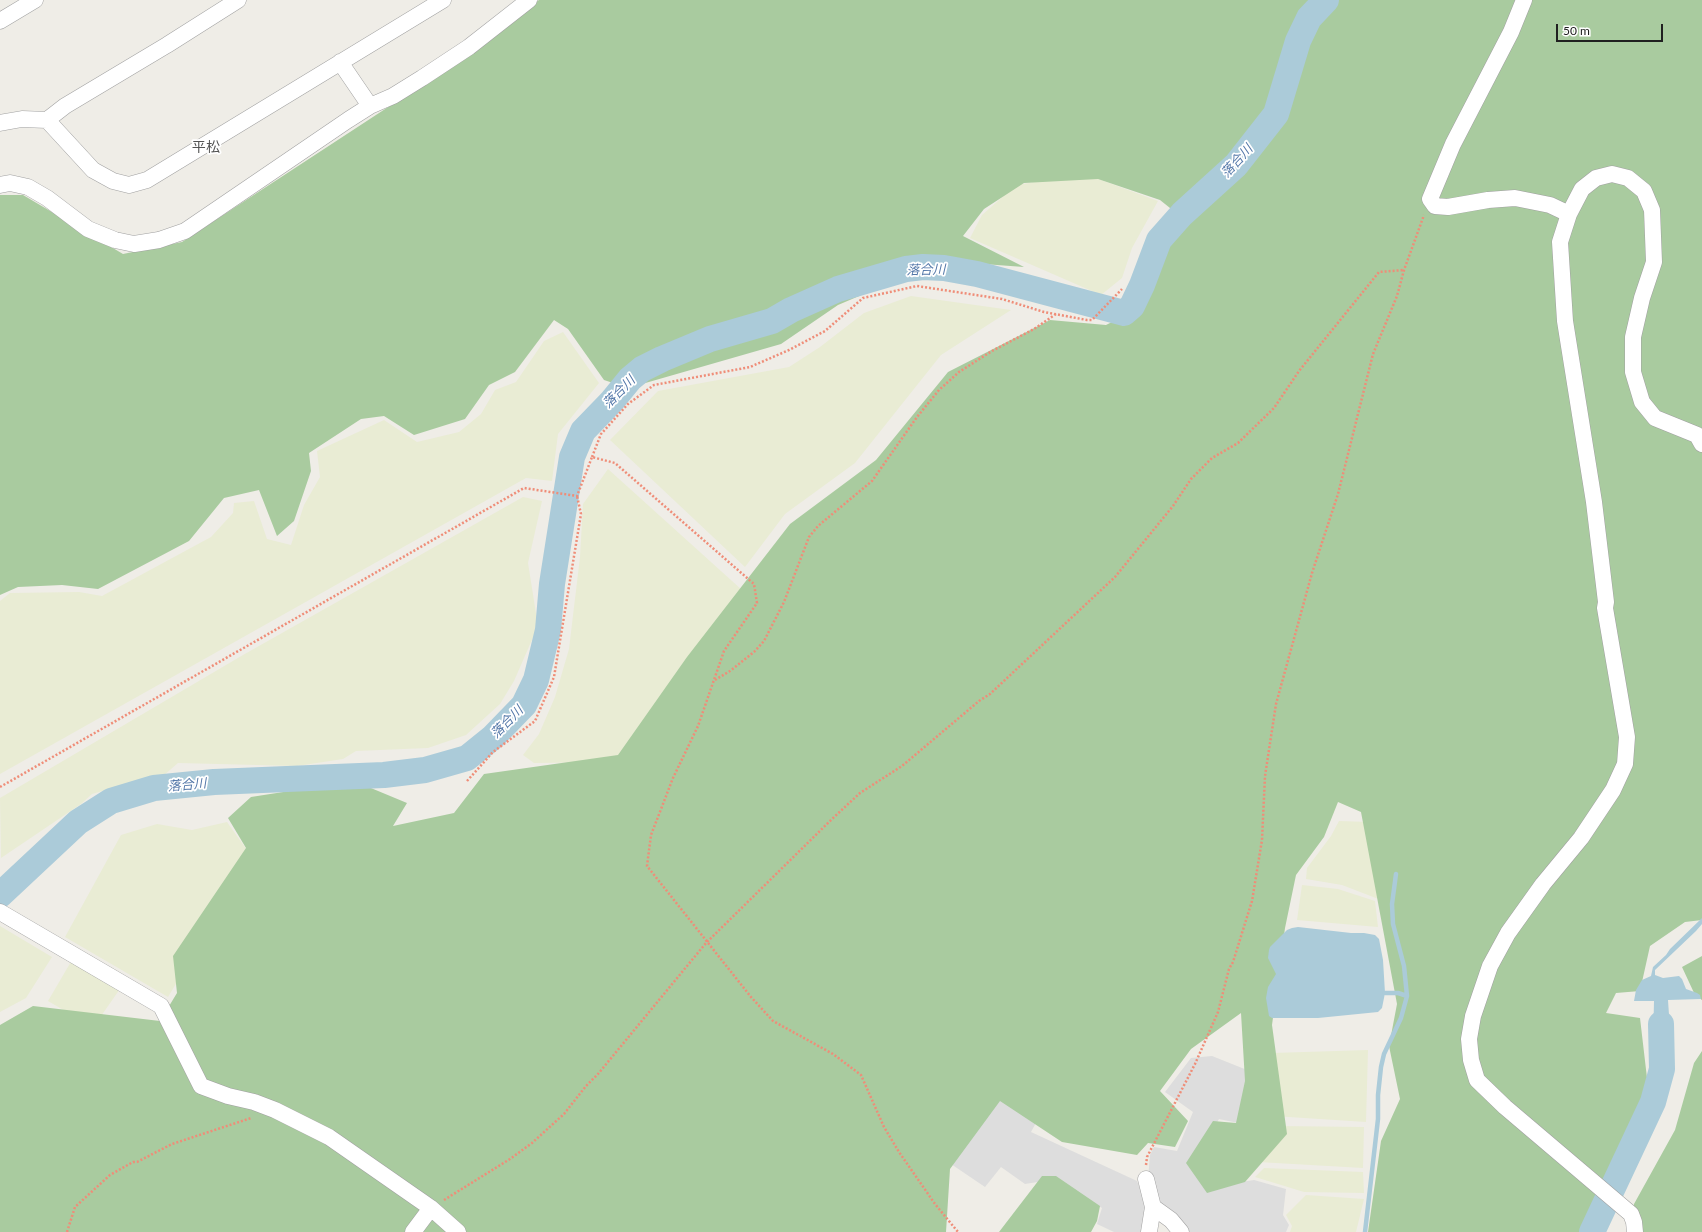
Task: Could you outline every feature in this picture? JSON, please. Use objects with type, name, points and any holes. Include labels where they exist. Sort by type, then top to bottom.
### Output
[{"type":"street","points":[[0,21],[35,0]]},
{"type":"street","points":[[0,123],[22,119],[47,120],[65,106],[167,45],[238,0]]},
{"type":"street","points":[[47,120],[93,170],[113,180],[129,185],[147,180],[443,0]]},
{"type":"street","points":[[0,185],[10,183],[28,187],[47,198],[88,229],[115,240],[134,244],[159,240],[185,231],[370,106],[393,96],[469,47],[529,0]]},
{"type":"street","points":[[1524,0],[1511,32],[1453,144],[1430,199],[1435,206],[1448,207],[1488,200],[1515,198],[1550,205],[1569,214]]},
{"type":"street","points":[[340,62],[370,106]]},
{"type":"street","points":[[1635,1232],[1631,1214],[1505,1107],[1477,1080],[1471,1060],[1469,1039],[1473,1016],[1490,966],[1508,933],[1543,884],[1581,838],[1613,790],[1625,764],[1627,738],[1605,608],[1606,602],[1594,502],[1564,321],[1560,242],[1569,214],[1582,188],[1596,178],[1612,174],[1628,178],[1644,191],[1652,210],[1654,262],[1642,298],[1634,337],[1633,372],[1642,402],[1655,418],[1697,435],[1702,444]]},
{"type":"street","points":[[0,912],[161,1006],[201,1086],[275,1110],[329,1137],[431,1208],[458,1232]]},
{"type":"street","points":[[1146,1179],[1152,1207],[1149,1232]]},
{"type":"street","points":[[1152,1207],[1171,1220],[1181,1232]]},
{"type":"street","points":[[413,1232],[431,1208]]},
{"type":"path","points":[[1146,1179],[1144,1174],[1147,1157],[1195,1064],[1218,1012],[1229,969],[1233,962],[1252,901],[1262,840],[1265,776],[1276,704],[1312,573],[1338,494],[1373,354],[1397,296],[1404,270],[1430,199]]},
{"type":"path","points":[[431,1208],[510,1159],[532,1143],[564,1114],[706,943],[848,804],[860,794],[902,766],[979,701],[990,694],[1114,577],[1173,506],[1191,479],[1212,458],[1238,443],[1274,408],[1299,371],[1379,272],[1404,270]]},
{"type":"path","points":[[468,781],[493,752],[535,721],[554,677],[581,514],[576,496],[600,434],[628,404],[654,385],[750,367],[789,350],[825,331],[863,298],[917,286],[1002,299],[1044,312],[1092,320],[1122,289]]},
{"type":"path","points":[[715,680],[730,671],[754,652],[764,641],[784,602],[809,537],[818,526],[872,481],[917,417],[939,390],[959,372],[992,351],[1034,330],[1057,314]]},
{"type":"path","points":[[592,457],[615,463],[754,584],[757,603],[724,651],[698,726],[674,778],[651,835],[647,866],[706,943],[751,998],[773,1021],[833,1054],[861,1075],[884,1127],[899,1152],[935,1204],[958,1232]]},
{"type":"path","points":[[0,787],[524,488],[576,496]]},
{"type":"path","points":[[67,1232],[75,1208],[110,1175],[133,1162],[137,1162],[172,1144],[253,1117]]},
{"type":"shaded area","points":[[1212,1056],[1257,1074],[1243,1124],[1219,1119],[1193,1162],[1209,1187],[1254,1180],[1286,1189],[1283,1215],[1289,1225],[1286,1232],[1185,1232],[1156,1204],[1148,1179],[1150,1155],[1154,1147],[1177,1151],[1193,1112],[1165,1092],[1191,1058]]},
{"type":"shaded area","points":[[999,1094],[1037,1121],[1031,1132],[1137,1181],[1149,1210],[1144,1232],[1114,1232],[1097,1224],[1102,1208],[1056,1179],[1025,1184],[1001,1167],[985,1187],[951,1164]]},
{"type":"green space","points":[[539,0],[1702,0],[1702,920],[1685,922],[1650,946],[1640,991],[1616,993],[1606,1013],[1640,1018],[1647,1078],[1633,1135],[1596,1196],[1586,1232],[1368,1232],[1381,1141],[1400,1099],[1389,1046],[1397,1004],[1361,812],[1338,802],[1324,837],[1296,875],[1285,928],[1272,1025],[1287,1134],[1245,1182],[1207,1193],[1186,1163],[1213,1121],[1236,1123],[1245,1081],[1241,1013],[1191,1049],[1160,1091],[1188,1121],[1175,1147],[1148,1143],[1137,1155],[1062,1142],[1000,1101],[950,1169],[946,1232],[0,1232],[0,1025],[33,1006],[160,1021],[177,993],[173,956],[246,848],[228,818],[251,797],[354,781],[407,803],[393,826],[454,813],[484,774],[618,755],[687,657],[790,524],[876,460],[948,372],[1050,320],[1106,325],[1138,309],[1151,265],[1180,216],[1160,200],[1098,179],[1024,183],[984,209],[963,236],[1024,267],[970,263],[925,268],[838,305],[781,344],[628,388],[604,380],[568,329],[554,320],[515,372],[489,385],[465,419],[414,435],[384,416],[361,419],[309,453],[311,471],[294,521],[277,536],[259,490],[224,498],[189,541],[98,589],[62,585],[18,587],[0,595],[0,195],[23,195],[123,254],[182,242],[405,96]]},
{"type":"green space","points":[[1085,174],[1158,201],[1132,248],[1122,278],[1101,295],[970,238],[982,215],[1016,185]]},
{"type":"green space","points":[[911,296],[1011,310],[941,355],[855,463],[785,514],[745,567],[610,440],[658,391],[789,367],[820,347],[864,313]]},
{"type":"green space","points":[[563,332],[599,383],[558,434],[552,481],[526,478],[0,774],[0,601],[10,593],[79,592],[102,596],[211,537],[233,513],[234,503],[254,501],[267,539],[291,545],[304,505],[320,477],[317,451],[384,420],[417,442],[459,432],[481,414],[495,390],[516,382],[544,341]]},
{"type":"green space","points":[[608,469],[742,590],[618,762],[534,763],[523,755],[539,734],[555,697],[569,649],[580,557],[583,504]]},
{"type":"green space","points":[[523,497],[542,501],[528,563],[538,626],[514,681],[500,704],[466,735],[428,748],[356,751],[343,759],[297,766],[178,763],[163,776],[130,783],[92,794],[81,804],[1,858],[0,798],[243,655]]},
{"type":"green space","points":[[1339,821],[1369,822],[1381,900],[1342,885],[1306,879],[1307,868],[1331,836]]},
{"type":"green space","points":[[227,822],[252,857],[168,997],[65,937],[121,835],[157,824],[192,830]]},
{"type":"green space","points":[[1302,885],[1338,889],[1375,901],[1378,927],[1297,920]]},
{"type":"green space","points":[[0,926],[52,957],[26,998],[0,1012]]},
{"type":"green space","points":[[1702,956],[1702,1000],[1695,995],[1682,967]]},
{"type":"green space","points":[[72,960],[122,986],[99,1019],[72,1015],[48,1001]]},
{"type":"green space","points":[[1368,1050],[1366,1122],[1273,1116],[1272,1053]]},
{"type":"green space","points":[[1702,1051],[1702,1232],[1631,1232],[1634,1204],[1675,1130],[1694,1063]]},
{"type":"green space","points":[[1277,1126],[1364,1127],[1363,1168],[1258,1162]]},
{"type":"green space","points":[[1264,1168],[1363,1172],[1364,1193],[1304,1192],[1255,1177]]},
{"type":"green space","points":[[1042,1176],[1056,1176],[1100,1206],[1097,1221],[1091,1232],[999,1232]]},
{"type":"green space","points":[[1306,1195],[1364,1199],[1356,1232],[1290,1232],[1292,1226],[1286,1215]]},
{"type":"water","points":[[1702,918],[1702,924],[1696,931],[1655,970],[1655,975],[1663,978],[1679,976],[1682,979],[1686,989],[1700,995],[1701,999],[1668,1000],[1671,1045],[1668,1045],[1668,1053],[1670,1054],[1669,1059],[1656,1059],[1654,1053],[1656,1053],[1655,1045],[1653,1045],[1654,1001],[1634,1001],[1636,990],[1642,980],[1651,976],[1653,967]]},
{"type":"water","points":[[1298,927],[1364,933],[1375,935],[1379,939],[1383,960],[1385,993],[1382,1008],[1378,1012],[1318,1018],[1272,1018],[1269,1016],[1266,998],[1268,987],[1276,974],[1268,958],[1269,950],[1270,947],[1287,930]]},
{"type":"waterway","name":"落合川","points":[[0,895],[78,822],[111,801],[154,788],[214,782],[384,775],[425,770],[467,758],[493,737],[524,705],[536,680],[548,630],[552,584],[572,457],[583,431],[612,401],[630,379],[642,369],[710,339],[772,321],[791,310],[838,289],[906,269],[923,267],[944,268],[977,274],[1124,313],[1132,306],[1142,285],[1159,240],[1182,214],[1236,165],[1276,114],[1298,41],[1309,18],[1326,0]]},
{"type":"waterway","points":[[1365,1232],[1378,1119],[1378,1095],[1381,1067],[1384,1054],[1401,1018],[1407,996],[1404,966],[1393,924],[1392,904],[1396,874]]},
{"type":"waterway","points":[[1385,993],[1398,993],[1407,996]]},
{"type":"waterway","points":[[1592,1232],[1653,1102],[1662,1069],[1661,1024]]},
{"type":"district","name":"平松","points":[[206,147]]}]
